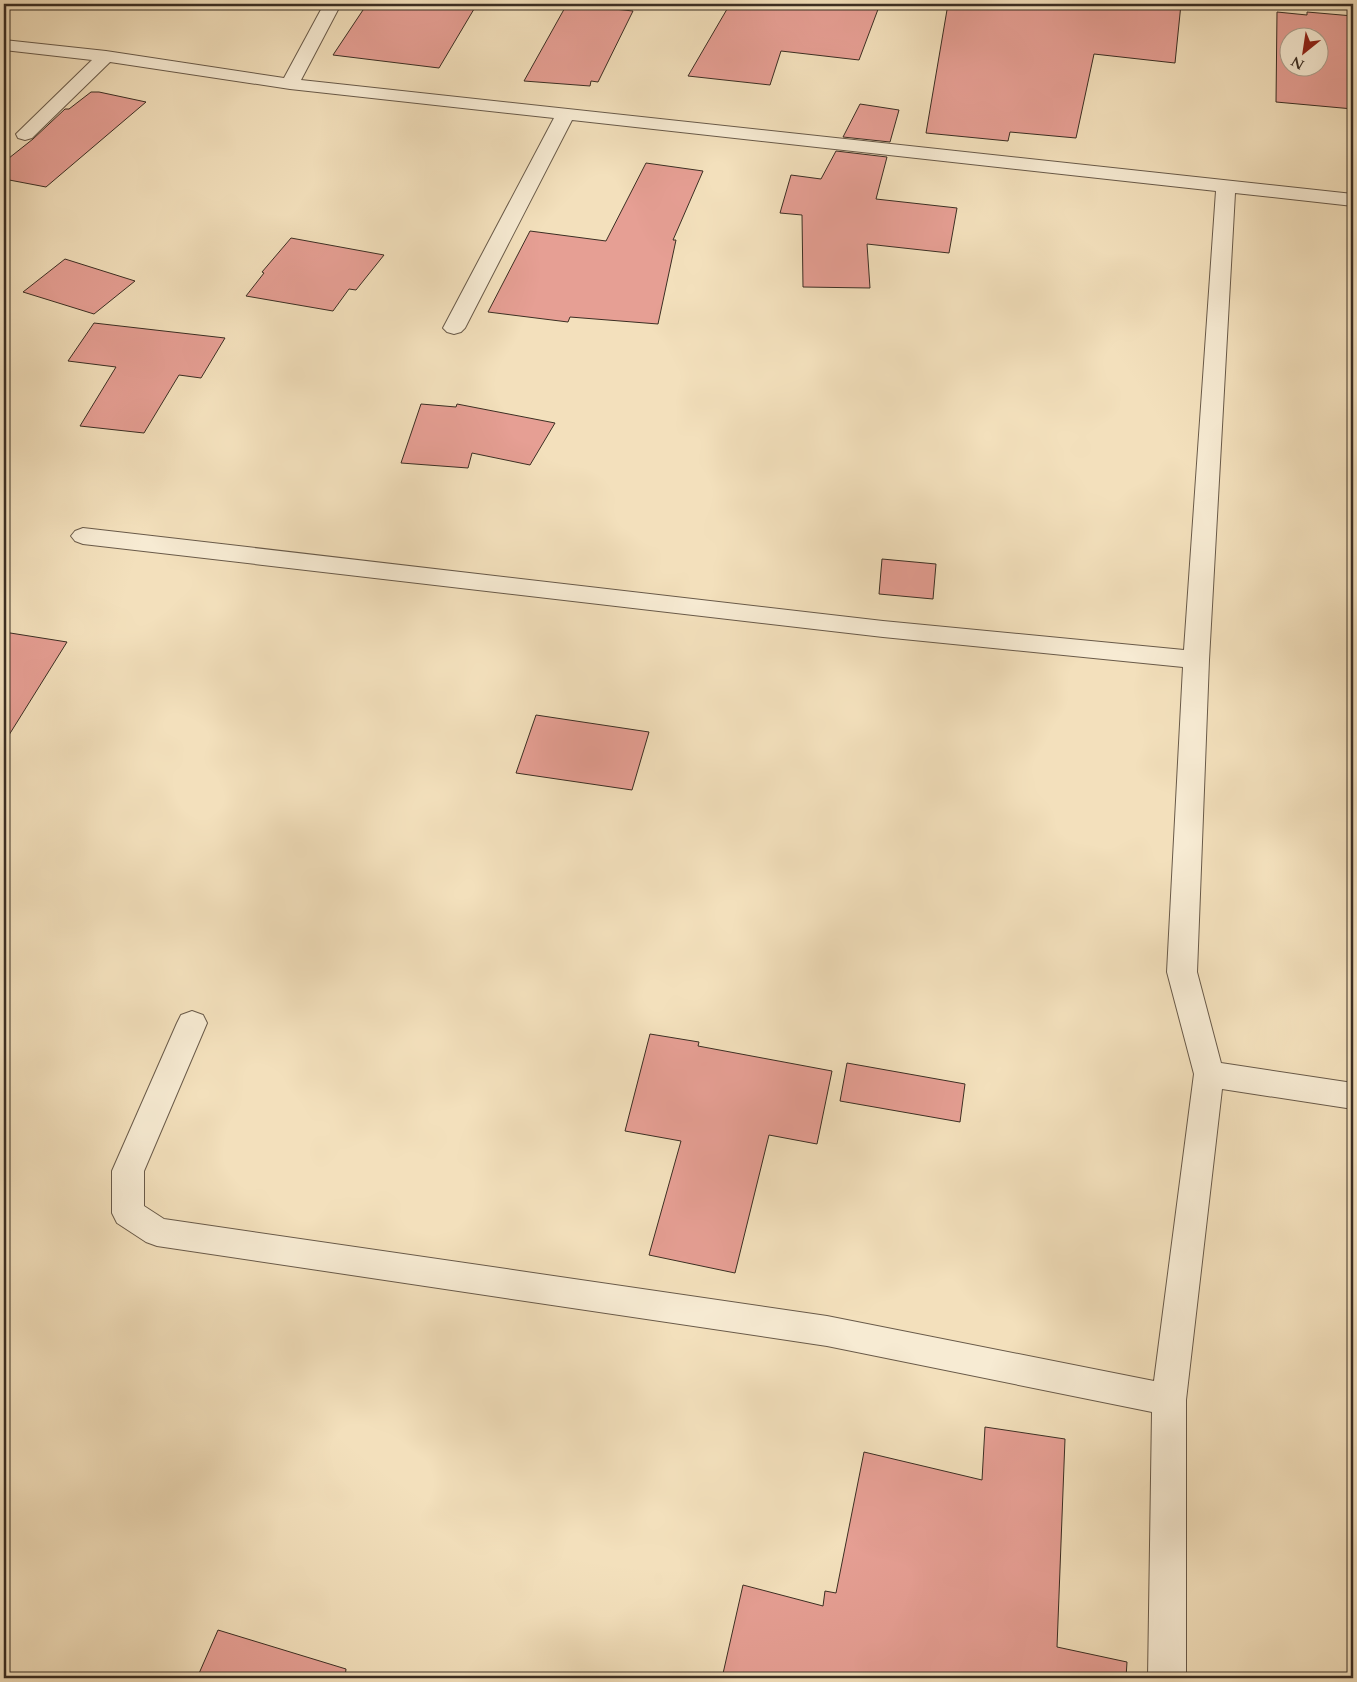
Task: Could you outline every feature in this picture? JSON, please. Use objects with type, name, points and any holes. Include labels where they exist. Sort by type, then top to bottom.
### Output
[{"type":"street","points":[[290,84],[332,4]]},
{"type":"street","points":[[4,45],[106,56],[290,84],[1353,200]]},
{"type":"street","points":[[25,134],[106,56]]},
{"type":"street","points":[[454,328],[566,114]]},
{"type":"street","points":[[1167,1678],[1169,1400],[1209,1074],[1182,972],[1196,660],[1226,186]]},
{"type":"street","points":[[83,536],[883,629],[1196,660]]},
{"type":"street","points":[[192,1023],[128,1171],[128,1213],[157,1232],[827,1331],[1169,1400]]},
{"type":"street","points":[[1209,1074],[1353,1096]]},
{"type":"building","points":[[367,4],[477,4],[439,68],[333,55]]},
{"type":"building","points":[[567,4],[633,11],[598,82],[591,81],[590,86],[524,81]]},
{"type":"building","points":[[730,4],[880,4],[859,60],[781,51],[770,85],[688,76]]},
{"type":"building","points":[[948,4],[1181,4],[1175,63],[1094,54],[1076,138],[1010,132],[1008,141],[926,133]]},
{"type":"building","points":[[1277,12],[1307,15],[1307,12],[1353,16],[1353,109],[1276,102]]},
{"type":"building","points":[[91,92],[146,102],[46,187],[4,179],[4,162],[33,139],[65,109],[69,109]]},
{"type":"building","points":[[860,104],[899,110],[890,142],[843,137]]},
{"type":"building","points":[[836,151],[887,157],[876,199],[957,208],[949,253],[867,244],[870,288],[803,287],[802,215],[780,213],[791,175],[821,179]]},
{"type":"building","points":[[646,163],[703,171],[673,240],[676,240],[658,324],[570,317],[568,322],[488,312],[530,231],[606,241]]},
{"type":"building","points":[[291,238],[384,255],[356,290],[349,289],[333,311],[246,296],[264,273],[262,272]]},
{"type":"building","points":[[65,259],[135,281],[94,314],[23,292]]},
{"type":"building","points":[[94,323],[225,338],[201,378],[179,375],[144,433],[80,426],[116,367],[68,361]]},
{"type":"building","points":[[421,404],[456,407],[457,404],[555,423],[530,465],[472,453],[468,468],[401,463]]},
{"type":"building","points":[[882,559],[936,564],[933,599],[879,594]]},
{"type":"building","points":[[4,632],[67,642],[4,743]]},
{"type":"building","points":[[536,715],[649,732],[632,790],[516,773]]},
{"type":"building","points":[[650,1034],[699,1042],[698,1046],[832,1071],[817,1144],[769,1135],[735,1273],[649,1255],[681,1141],[625,1131]]},
{"type":"building","points":[[847,1063],[965,1084],[960,1122],[840,1101]]},
{"type":"building","points":[[985,1427],[1065,1439],[1057,1647],[1127,1662],[1126,1678],[722,1678],[743,1585],[823,1606],[825,1591],[836,1593],[864,1452],[982,1480]]},
{"type":"building","points":[[218,1630],[346,1669],[345,1678],[197,1678]]}]
